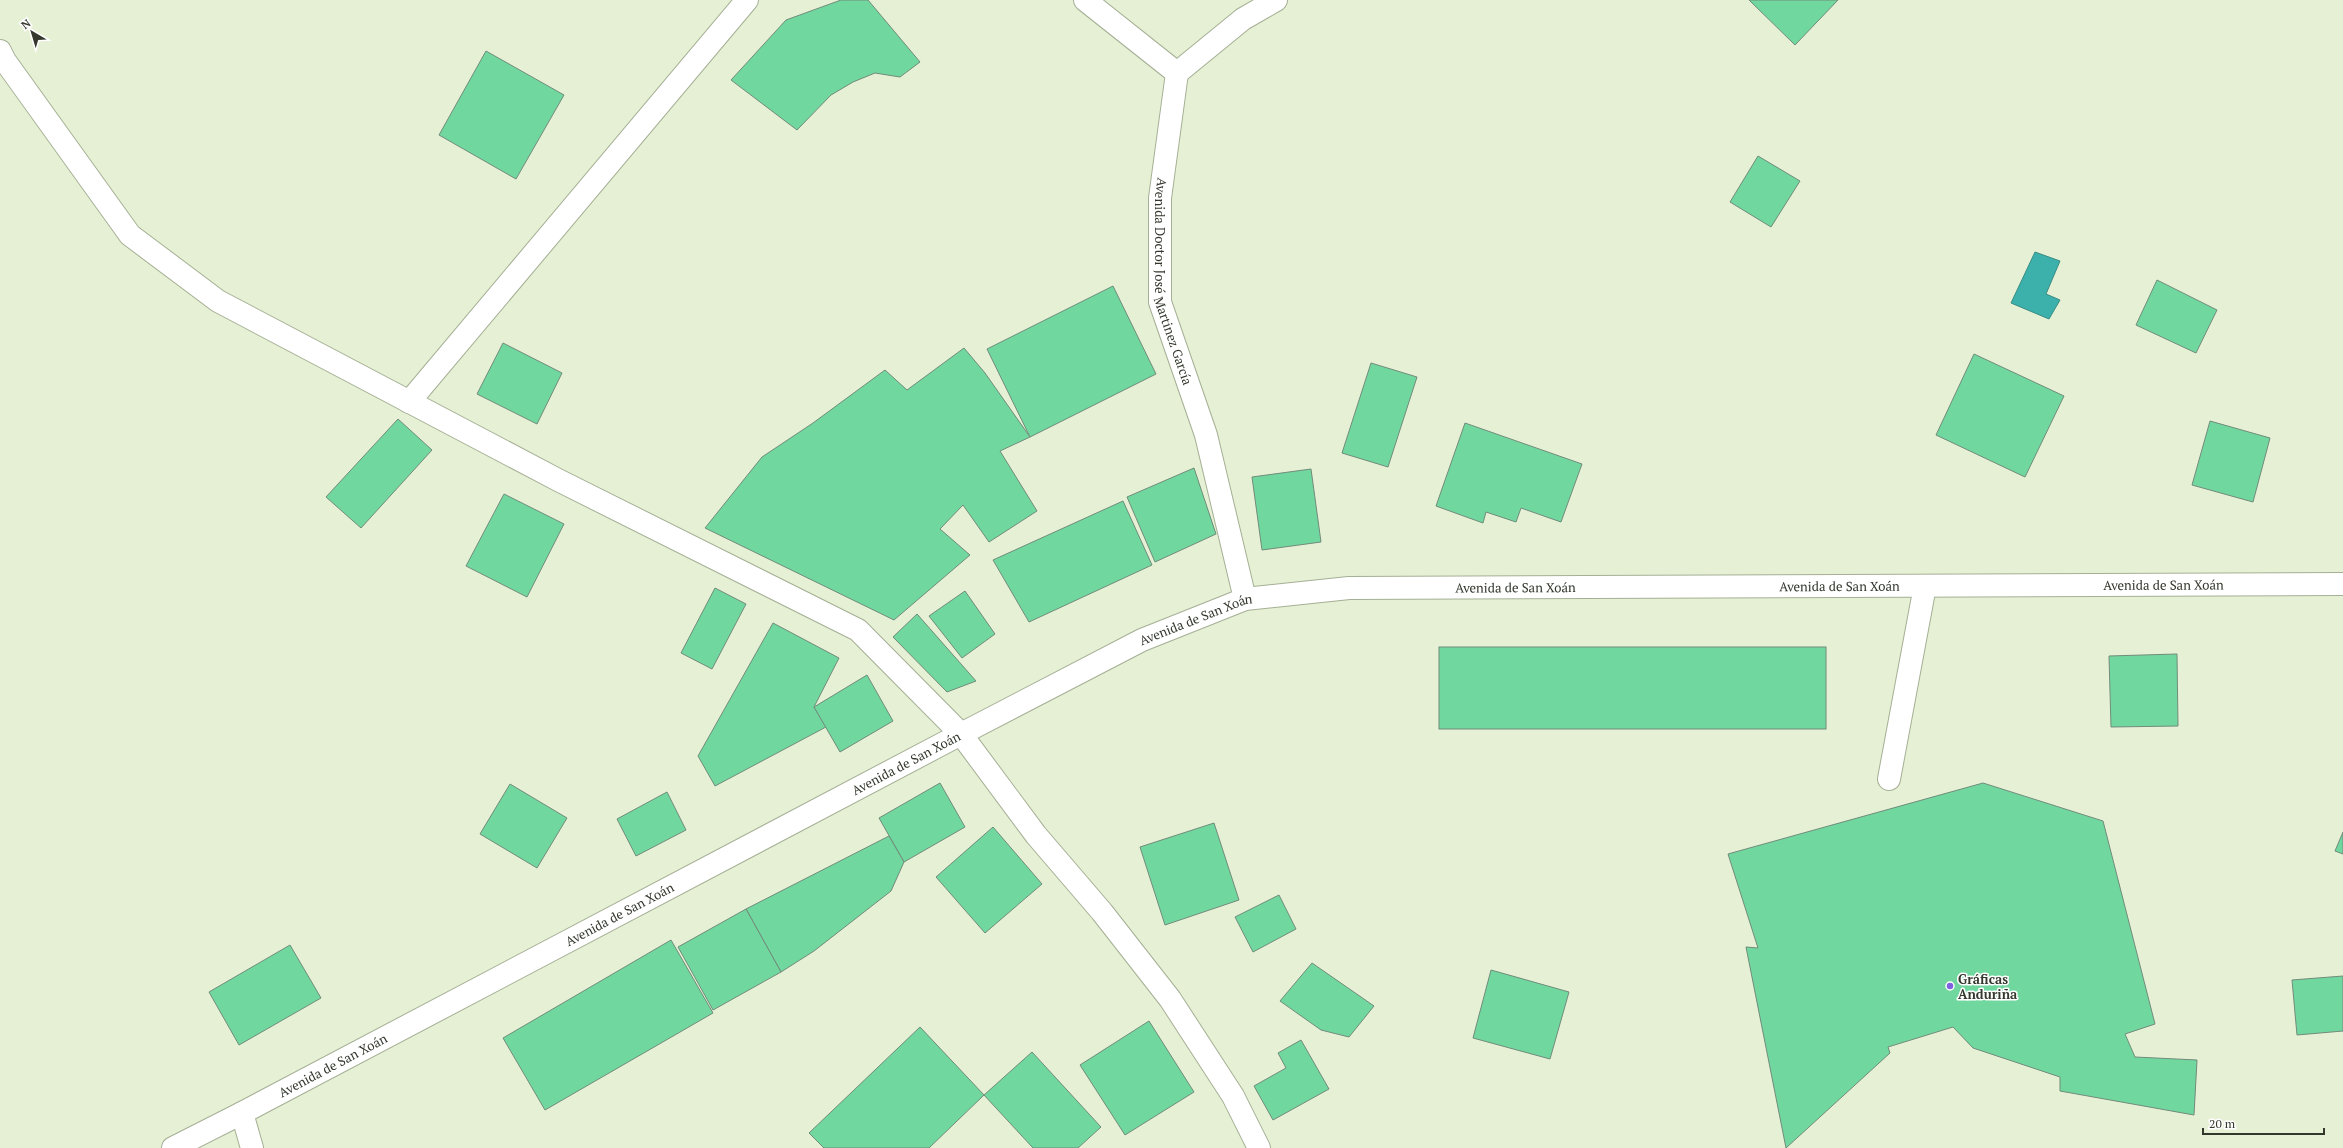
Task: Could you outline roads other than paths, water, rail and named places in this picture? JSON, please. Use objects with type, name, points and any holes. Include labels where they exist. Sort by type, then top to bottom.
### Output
[{"type":"street","points":[[409,402],[747,0]]},
{"type":"street","points":[[1085,0],[1177,72],[1243,20],[1276,0]]},
{"type":"street","points":[[0,51],[5,61],[130,235],[218,301],[558,480],[858,630],[961,734],[1036,835],[1102,912],[1170,999],[1233,1096],[1259,1148]]},
{"type":"street","name":"Avenida Doctor José Martinez García","points":[[1177,72],[1160,198],[1160,302],[1206,435],[1245,599]]},
{"type":"street","name":"Avenida de San Xoán","points":[[173,1148],[242,1114],[1142,640],[1245,599],[1349,588],[2343,584]]},
{"type":"street","points":[[1889,779],[1925,586]]},
{"type":"street","points":[[242,1114],[252,1148]]},
{"type":"water","points":[[2035,252],[2060,261],[2046,294],[2060,300],[2049,319],[2011,303]]},
{"type":"place","name":"Gráficas Anduriña","points":[[1950,986]]}]
